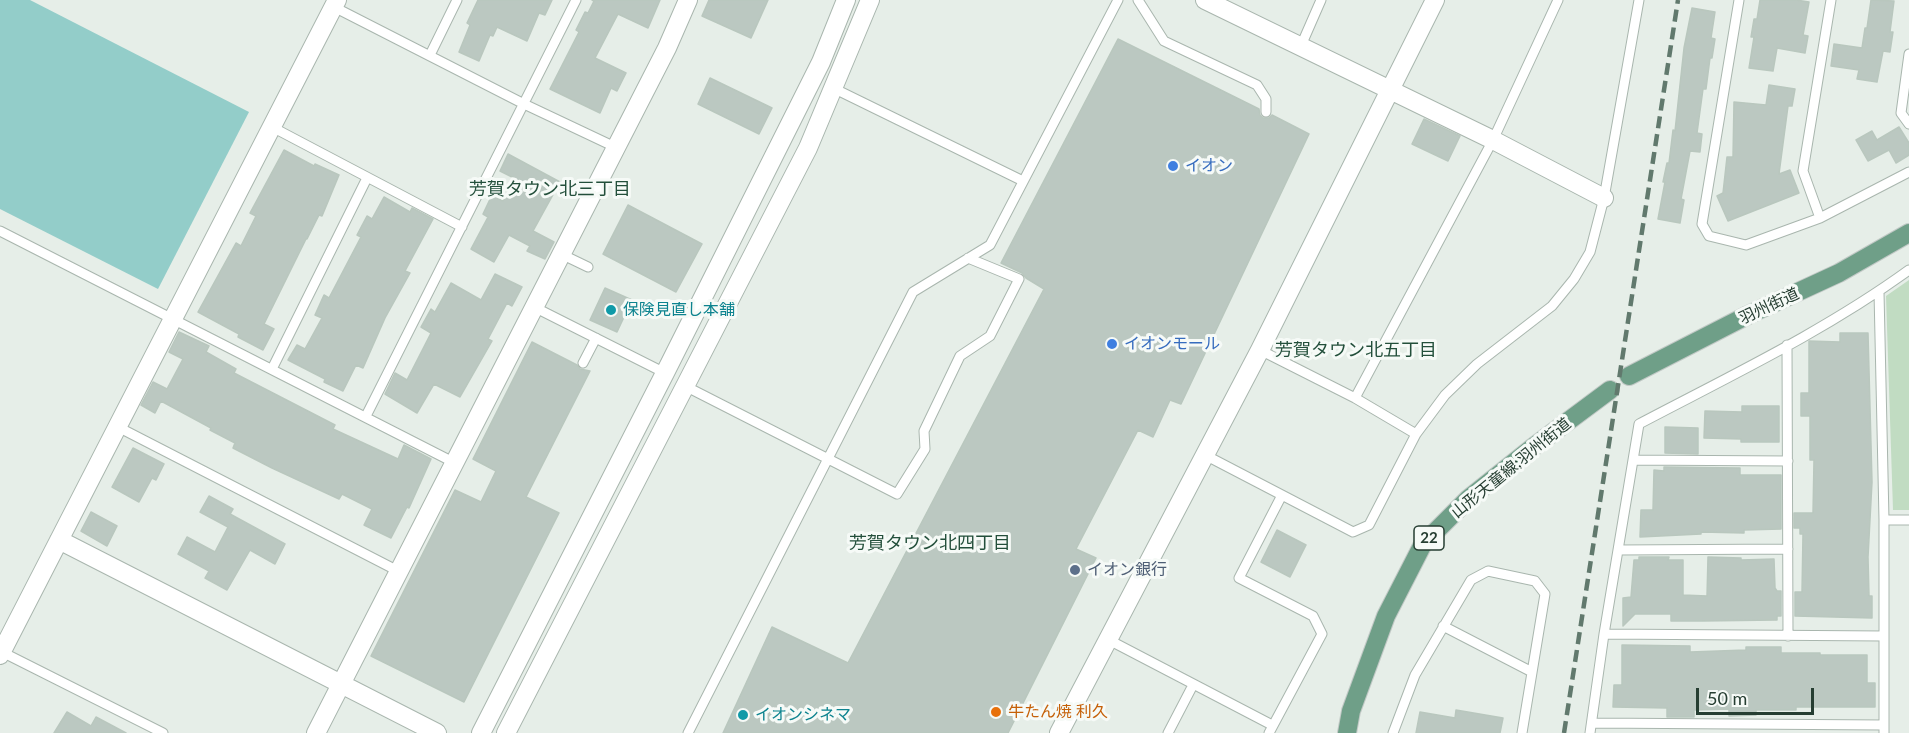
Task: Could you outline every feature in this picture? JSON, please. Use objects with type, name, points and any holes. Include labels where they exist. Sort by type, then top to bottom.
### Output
[{"type":"main road","name":"羽州街道","points":[[1629,376],[1748,315],[1839,273],[1909,233]]},
{"type":"main road","name":"山形天童線;羽州街道","points":[[1347,733],[1351,711],[1386,616],[1423,544],[1468,499],[1610,390]]},
{"type":"street","points":[[316,733],[667,48],[688,0]]},
{"type":"street","points":[[481,733],[821,63],[846,0]]},
{"type":"street","points":[[506,733],[807,148],[870,0]]},
{"type":"street","points":[[1205,0],[1493,140],[1604,198]]},
{"type":"street","points":[[1059,733],[1260,350],[1436,0]]},
{"type":"street","points":[[1,653],[335,3]]},
{"type":"street","points":[[59,540],[340,686],[437,733]]},
{"type":"lane","points":[[430,55],[457,0]]},
{"type":"lane","points":[[366,416],[576,0]]},
{"type":"lane","points":[[688,733],[913,292],[990,245],[1118,0]]},
{"type":"lane","points":[[1137,0],[1164,41],[1257,85],[1266,99],[1266,112]]},
{"type":"lane","points":[[1300,48],[1321,0]]},
{"type":"lane","points":[[1355,398],[1493,140],[1558,0]]},
{"type":"lane","points":[[1205,455],[1353,532],[1369,525],[1416,434],[1445,395],[1477,364],[1552,306],[1574,279],[1590,252],[1604,198],[1639,0]]},
{"type":"lane","points":[[1739,0],[1702,224],[1709,236],[1746,245],[1820,218],[1909,172]]},
{"type":"lane","points":[[1820,218],[1803,171],[1831,0]]},
{"type":"lane","points":[[335,3],[524,104],[615,147]]},
{"type":"lane","points":[[1909,54],[1901,113],[1909,124]]},
{"type":"lane","points":[[833,88],[1023,181]]},
{"type":"lane","points":[[272,127],[462,227]]},
{"type":"lane","points":[[272,369],[367,178]]},
{"type":"lane","points":[[0,231],[455,463]]},
{"type":"lane","points":[[561,254],[588,267]]},
{"type":"lane","points":[[685,386],[897,494],[925,449],[924,431],[960,356],[990,336],[1019,279],[968,258]]},
{"type":"lane","points":[[1879,292],[1884,520],[1884,729],[1591,728],[1604,634],[1639,424],[1787,345],[1879,292],[1909,270]]},
{"type":"lane","points":[[534,307],[665,373]]},
{"type":"lane","points":[[583,363],[596,338]]},
{"type":"lane","points":[[1787,345],[1788,636]]},
{"type":"lane","points":[[1260,350],[1355,398],[1416,434]]},
{"type":"lane","points":[[118,427],[400,572]]},
{"type":"lane","points":[[1633,460],[1788,461]]},
{"type":"lane","points":[[1107,639],[1270,729],[1322,634],[1313,616],[1239,578],[1282,495]]},
{"type":"lane","points":[[1884,520],[1909,520]]},
{"type":"lane","points":[[1618,550],[1788,549]]},
{"type":"lane","points":[[1393,733],[1415,675],[1443,626],[1471,580],[1488,571],[1535,581],[1545,594],[1522,733]]},
{"type":"lane","points":[[1443,626],[1532,672]]},
{"type":"lane","points":[[1604,634],[1884,636]]},
{"type":"lane","points":[[1,653],[163,733]]},
{"type":"lane","points":[[1168,733],[1193,685]]},
{"type":"green space","points":[[1909,280],[1909,510],[1893,510],[1886,296]]},
{"type":"water","points":[[0,0],[30,0],[249,112],[158,289],[0,209]]},
{"type":"building","points":[[478,0],[552,0],[545,15],[539,13],[527,41],[497,27],[493,36],[490,35],[479,61],[459,52],[470,25],[467,23]]},
{"type":"building","points":[[592,0],[660,0],[648,28],[618,14],[595,58],[626,73],[617,91],[611,88],[600,113],[550,89],[579,32],[576,30],[585,12],[588,13],[594,1]]},
{"type":"building","points":[[709,0],[768,0],[751,38],[702,16]]},
{"type":"building","points":[[1760,0],[1809,2],[1803,35],[1808,36],[1805,53],[1777,48],[1773,71],[1749,68],[1754,37],[1751,37]]},
{"type":"building","points":[[1871,0],[1894,1],[1890,52],[1883,51],[1877,82],[1857,79],[1859,70],[1831,66],[1834,44],[1862,48]]},
{"type":"building","points":[[1692,8],[1715,12],[1711,38],[1715,39],[1706,89],[1703,89],[1697,133],[1702,134],[1700,152],[1690,151],[1681,199],[1684,200],[1680,223],[1658,219],[1673,130],[1675,131],[1684,48]]},
{"type":"building","name":"イオンモール","points":[[1118,39],[1259,109],[1263,118],[1269,118],[1272,115],[1309,134],[1181,404],[1170,400],[1153,437],[1138,430],[1076,549],[1096,558],[1008,733],[723,733],[772,627],[848,663],[1044,289],[1022,273],[1001,263]]},
{"type":"building","points":[[710,78],[772,108],[759,134],[698,104]]},
{"type":"building","points":[[1769,85],[1795,89],[1792,106],[1788,106],[1779,174],[1790,170],[1799,193],[1728,221],[1717,196],[1723,193],[1727,157],[1733,157],[1734,102],[1766,105]]},
{"type":"building","points":[[1424,119],[1460,136],[1448,161],[1412,144]]},
{"type":"building","points":[[1899,127],[1909,143],[1909,155],[1896,163],[1889,150],[1868,161],[1856,140],[1872,131],[1877,140]]},
{"type":"building","points":[[284,150],[314,166],[315,164],[339,175],[322,216],[319,215],[306,239],[264,324],[274,329],[263,350],[198,312],[236,243],[241,246],[256,216],[250,213]]},
{"type":"building","points":[[508,154],[560,182],[533,231],[554,242],[545,259],[527,251],[530,246],[509,235],[494,262],[471,249],[488,217],[483,214],[492,195],[503,201],[514,178],[500,171]]},
{"type":"building","points":[[384,197],[410,212],[412,208],[433,219],[405,271],[410,273],[385,318],[363,368],[356,365],[343,391],[288,360],[297,345],[305,349],[322,318],[315,315],[324,295],[329,298],[361,237],[357,235],[367,216],[372,219]]},
{"type":"building","points":[[628,205],[702,244],[676,292],[603,254]]},
{"type":"building","points":[[495,274],[522,287],[512,306],[507,303],[488,339],[492,341],[460,397],[434,384],[417,413],[385,394],[395,373],[407,380],[431,333],[421,327],[431,309],[435,312],[451,283],[481,300]]},
{"type":"building","name":"保険見直し本舗","points":[[605,288],[632,300],[617,332],[590,320]]},
{"type":"building","points":[[179,332],[209,346],[206,352],[236,369],[234,373],[335,425],[333,429],[398,459],[404,445],[431,459],[409,508],[407,507],[391,538],[364,525],[372,509],[342,494],[339,499],[272,468],[233,448],[235,443],[161,401],[155,413],[141,405],[153,382],[167,389],[183,359],[169,352]]},
{"type":"building","points":[[1840,333],[1868,333],[1872,482],[1868,557],[1872,618],[1795,616],[1795,592],[1802,592],[1803,534],[1800,534],[1800,528],[1794,528],[1794,513],[1813,513],[1814,460],[1810,460],[1810,416],[1801,416],[1801,393],[1809,393],[1809,341],[1840,342]]},
{"type":"building","points":[[532,342],[577,365],[580,369],[590,371],[526,497],[559,513],[464,702],[371,656],[455,490],[481,502],[496,471],[473,459]]},
{"type":"building","points":[[1742,406],[1779,406],[1779,442],[1741,442],[1741,439],[1704,438],[1705,411],[1742,412]]},
{"type":"building","points":[[1665,427],[1698,428],[1698,454],[1665,453]]},
{"type":"building","points":[[133,448],[164,464],[156,480],[152,478],[139,502],[112,487]]},
{"type":"building","points":[[1664,467],[1740,468],[1740,475],[1781,475],[1781,529],[1744,530],[1744,533],[1701,532],[1701,534],[1640,537],[1641,510],[1653,510],[1654,470],[1664,471]]},
{"type":"building","points":[[209,496],[233,509],[230,514],[285,544],[275,564],[250,550],[227,590],[205,578],[209,571],[178,554],[187,537],[215,552],[228,527],[200,512]]},
{"type":"building","points":[[91,512],[117,526],[107,546],[81,531]]},
{"type":"building","points":[[1277,530],[1306,545],[1290,577],[1261,562]]},
{"type":"building","points":[[1639,557],[1669,557],[1668,560],[1683,560],[1683,595],[1707,596],[1708,557],[1741,558],[1741,560],[1774,559],[1775,588],[1781,591],[1781,616],[1777,616],[1777,620],[1671,621],[1671,614],[1635,614],[1623,626],[1623,598],[1631,597],[1634,560],[1639,560]]},
{"type":"building","points":[[1622,645],[1690,646],[1690,652],[1746,650],[1746,647],[1781,647],[1781,653],[1867,655],[1867,683],[1875,683],[1875,707],[1796,707],[1796,710],[1756,710],[1756,715],[1729,716],[1729,709],[1694,710],[1694,717],[1667,717],[1667,708],[1613,707],[1614,685],[1622,685]]},
{"type":"building","points":[[1456,710],[1503,718],[1500,733],[1416,733],[1420,712],[1455,718]]},
{"type":"building","points":[[67,712],[91,726],[96,717],[126,733],[54,733]]},
{"type":"railway","points":[[1564,733],[1678,0]]},
{"type":"place","name":"イオン","points":[[1173,166]]},
{"type":"place","name":"保険見直し本舗","points":[[611,310]]},
{"type":"place","name":"イオンモール","points":[[1112,344]]},
{"type":"place","name":"イオン銀行","points":[[1075,570]]},
{"type":"place","name":"牛たん焼 利久","points":[[996,712]]},
{"type":"place","name":"イオンシネマ","points":[[743,715]]},
{"type":"district","name":"芳賀タウン北三丁目","points":[[550,189]]},
{"type":"district","name":"芳賀タウン北五丁目","points":[[1356,350]]},
{"type":"district","name":"芳賀タウン北四丁目","points":[[930,543]]}]
